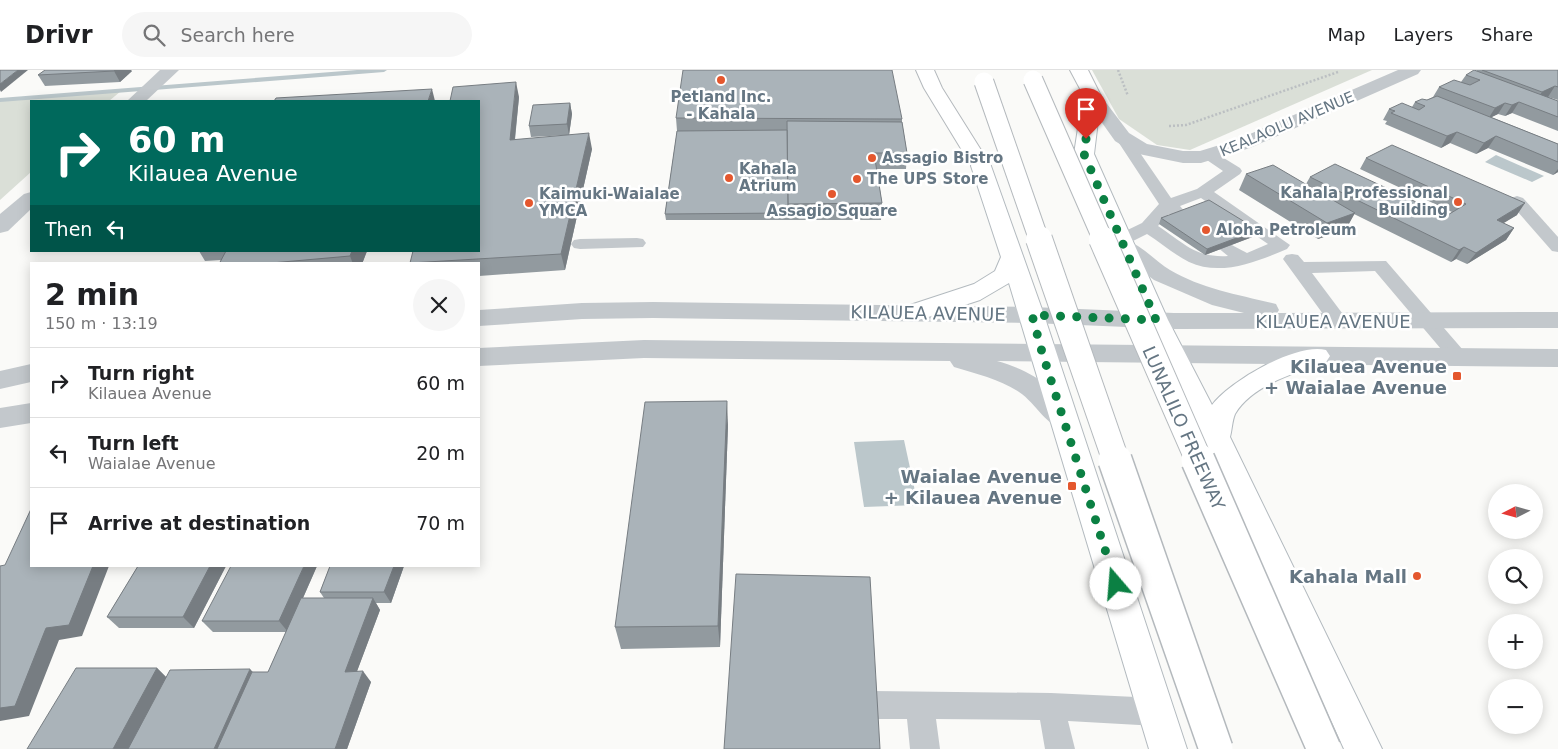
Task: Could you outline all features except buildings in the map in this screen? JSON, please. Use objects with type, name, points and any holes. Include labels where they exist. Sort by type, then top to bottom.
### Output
[{"type":"main road","points":[[925,70],[933,88],[981,166],[1032,315],[1042,352],[1168,749]]},
{"type":"main road","points":[[1079,70],[1092,96],[1084,154],[1156,320],[1216,437],[1363,749]]},
{"type":"main road","name":"LUNALILO FREEWAY","points":[[1030,75],[1324,749]]},
{"type":"main road","points":[[982,76],[1216,749]]},
{"type":"main road","points":[[913,313],[982,290],[1001,278],[1008,271],[1012,257]]},
{"type":"main road","points":[[1216,437],[1221,416],[1233,400],[1254,383],[1272,373],[1317,356]]},
{"type":"street","name":"KEALAOLU AVENUE","points":[[1092,96],[1122,137],[1141,149],[1183,157],[1209,155],[1243,144],[1412,70]]},
{"type":"street","points":[[138,100],[166,74]]},
{"type":"street","points":[[0,226],[30,199]]},
{"type":"street","points":[[1123,243],[1162,275],[1221,300],[1328,321]]},
{"type":"street","name":"KILAUEA AVENUE","points":[[480,318],[582,310],[1032,315],[1156,320],[1558,320]]},
{"type":"street","name":"KILAUEA AVENUE","points":[[480,357],[644,349],[918,350],[1173,355],[1558,358]]},
{"type":"street","points":[[918,350],[996,369],[1018,378],[1034,387],[1064,420]]},
{"type":"street","points":[[0,380],[30,374]]},
{"type":"street","points":[[0,418],[30,413]]},
{"type":"lane","points":[[1122,137],[1168,204],[1182,215]]},
{"type":"lane","points":[[1123,243],[1148,227],[1168,204],[1203,192],[1234,172],[1209,155]]},
{"type":"lane","points":[[1203,192],[1281,245],[1298,268],[1328,321]]},
{"type":"lane","points":[[1517,202],[1558,247]]},
{"type":"lane","points":[[1148,227],[1196,259],[1212,262],[1246,260],[1281,245]]},
{"type":"lane","points":[[580,244],[637,243]]},
{"type":"lane","points":[[1226,247],[1246,260]]},
{"type":"lane","points":[[1298,268],[1380,265],[1459,357]]},
{"type":"lane","points":[[873,705],[1157,712]]},
{"type":"lane","points":[[920,705],[925,749]]},
{"type":"lane","points":[[1051,708],[1060,749]]},
{"type":"path","points":[[1118,70],[1130,100]]},
{"type":"path","points":[[1168,126],[1186,126],[1344,70]]},
{"type":"shaded area","points":[[1092,70],[1372,70],[1190,150],[1157,145],[1119,119]]},
{"type":"shaded area","points":[[121,91],[110,100],[30,100],[30,173],[0,200],[0,100]]},
{"type":"shaded area","points":[[1496,155],[1544,176],[1532,182],[1485,162]]},
{"type":"shaded area","points":[[904,440],[918,505],[864,507],[854,442]]},
{"type":"waterway","points":[[0,100],[384,70]]},
{"type":"place","name":"Petland Inc. - Kahala","points":[[721,80]]},
{"type":"place","name":"Assagio Bistro","points":[[872,158]]},
{"type":"place","name":"Kahala Atrium","points":[[729,178]]},
{"type":"place","name":"The UPS Store","points":[[857,179]]},
{"type":"place","name":"Assagio Square","points":[[832,194]]},
{"type":"place","name":"Kahala Professional Building","points":[[1458,202]]},
{"type":"place","name":"Kaimuki-Waialae YMCA","points":[[529,203]]},
{"type":"place","name":"Aloha Petroleum","points":[[1206,230]]},
{"type":"place","name":"Kilauea Avenue + Waialae Avenue","points":[[1457,376]]},
{"type":"place","name":"Waialae Avenue + Kilauea Avenue","points":[[1072,486]]},
{"type":"place","name":"Kahala Mall","points":[[1417,576]]},
{"type":"route","points":[[1086,139],[1084,154],[1156,320],[1032,315],[1116,584]]}]
